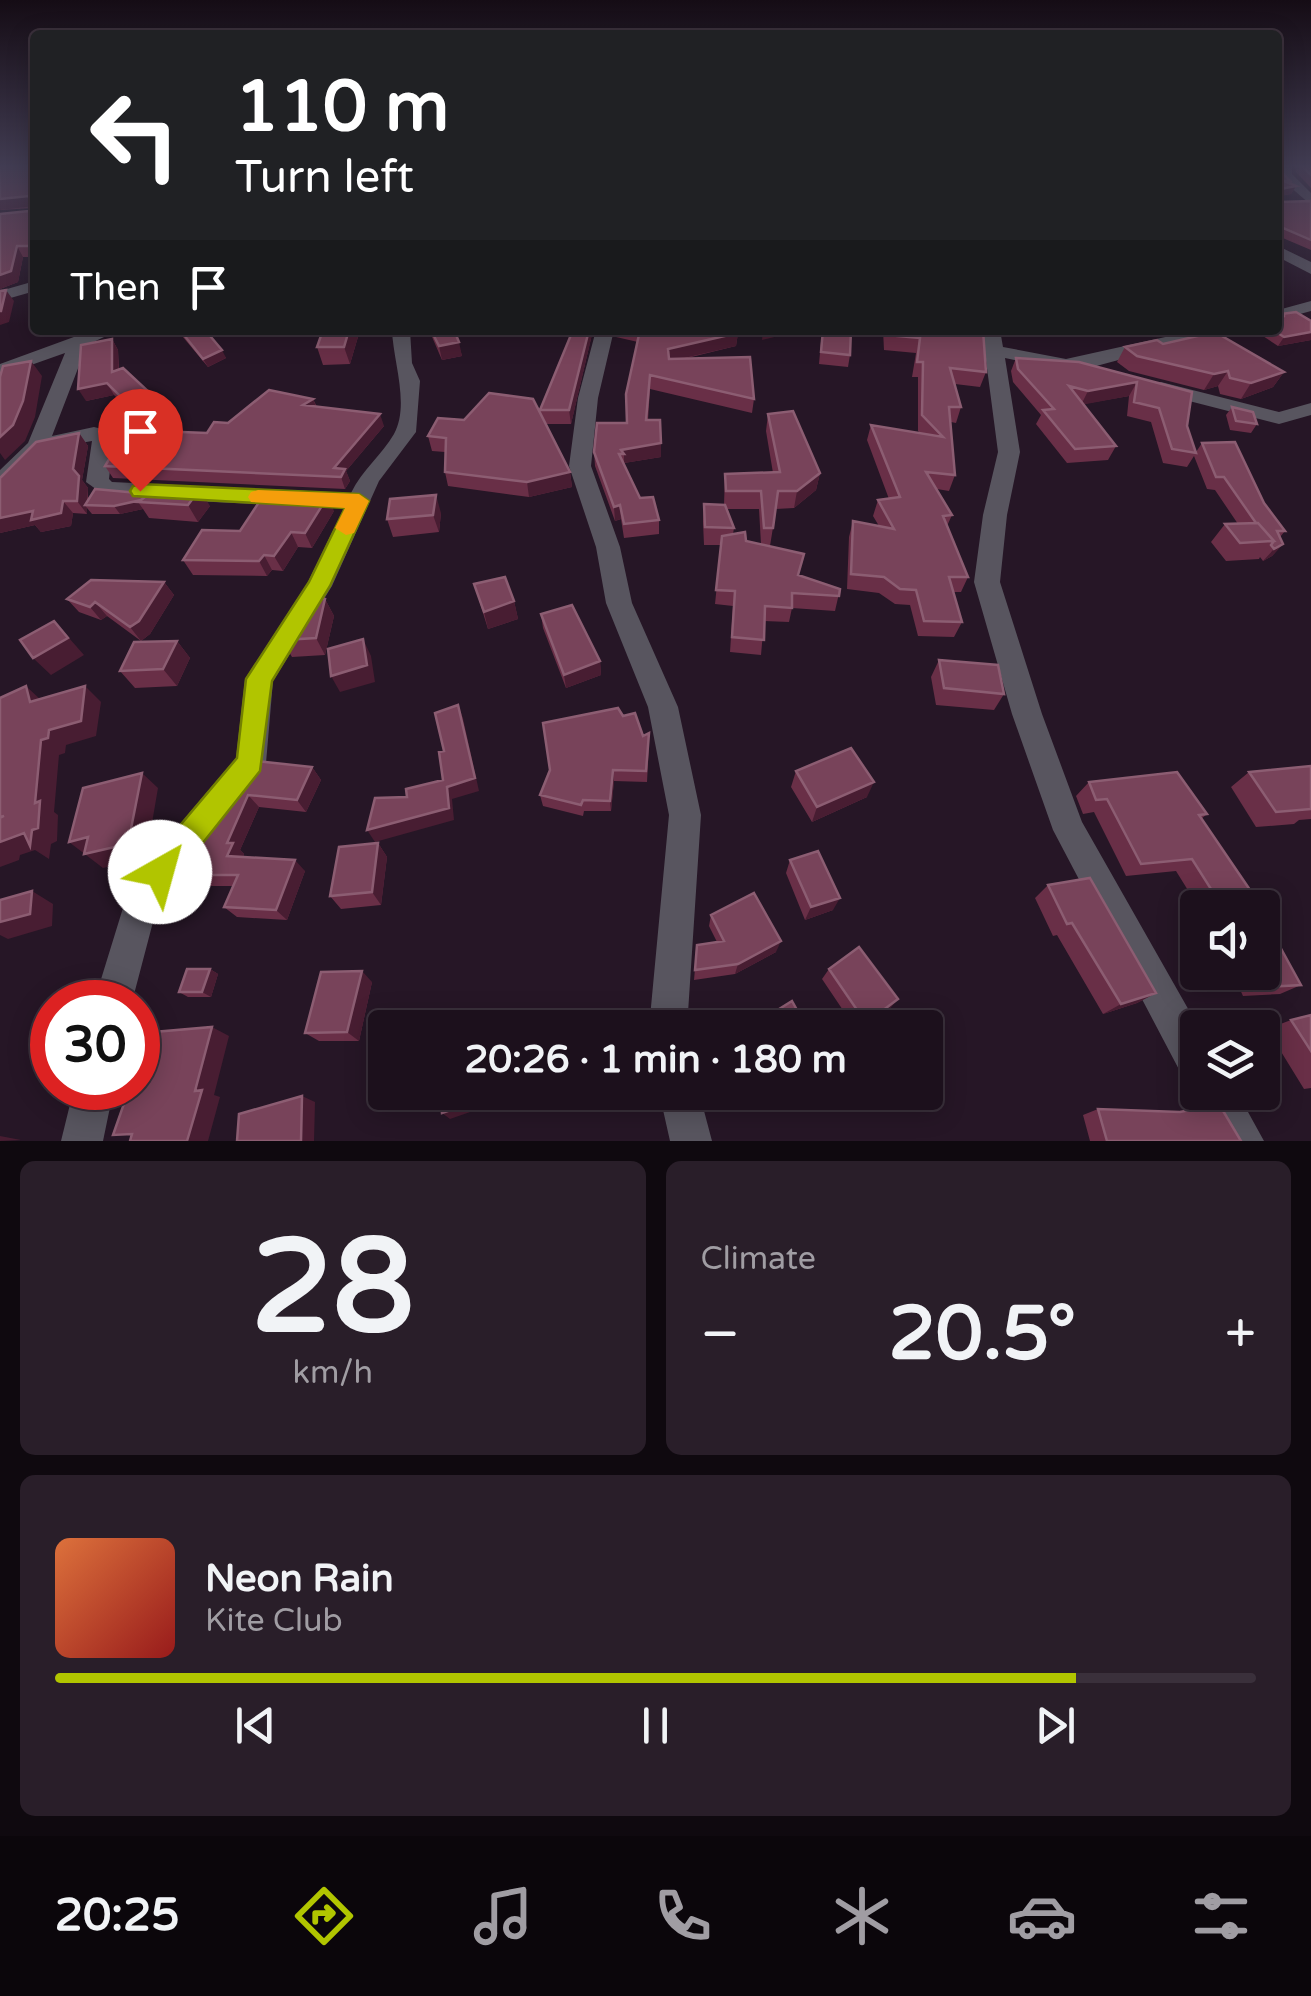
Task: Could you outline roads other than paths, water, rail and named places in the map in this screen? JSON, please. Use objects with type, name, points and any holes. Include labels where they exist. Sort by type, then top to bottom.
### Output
[{"type":"street","points":[[1282,253],[1311,269]]},
{"type":"street","points":[[0,296],[30,287]]},
{"type":"street","points":[[1282,314],[1311,306]]},
{"type":"street","points":[[0,370],[97,335]]},
{"type":"street","points":[[119,980],[143,894],[250,762],[259,679],[319,586],[369,479],[406,432],[410,381],[403,363],[401,335]]},
{"type":"street","points":[[604,335],[588,398],[580,466],[608,547],[619,603],[662,707],[685,815],[669,1010]]},
{"type":"street","points":[[1068,364],[1198,335]]},
{"type":"street","points":[[1102,376],[993,341],[1010,452],[995,515],[987,582],[1027,714],[1069,830],[1180,1032]]},
{"type":"street","points":[[0,483],[37,446],[78,342]]},
{"type":"street","points":[[1147,386],[1279,418],[1311,409]]},
{"type":"street","points":[[37,446],[94,434],[103,436],[97,482],[106,489],[359,501]]},
{"type":"street","points":[[82,1141],[89,1110]]},
{"type":"street","points":[[684,1110],[691,1141]]},
{"type":"street","points":[[1225,1110],[1243,1141]]}]
